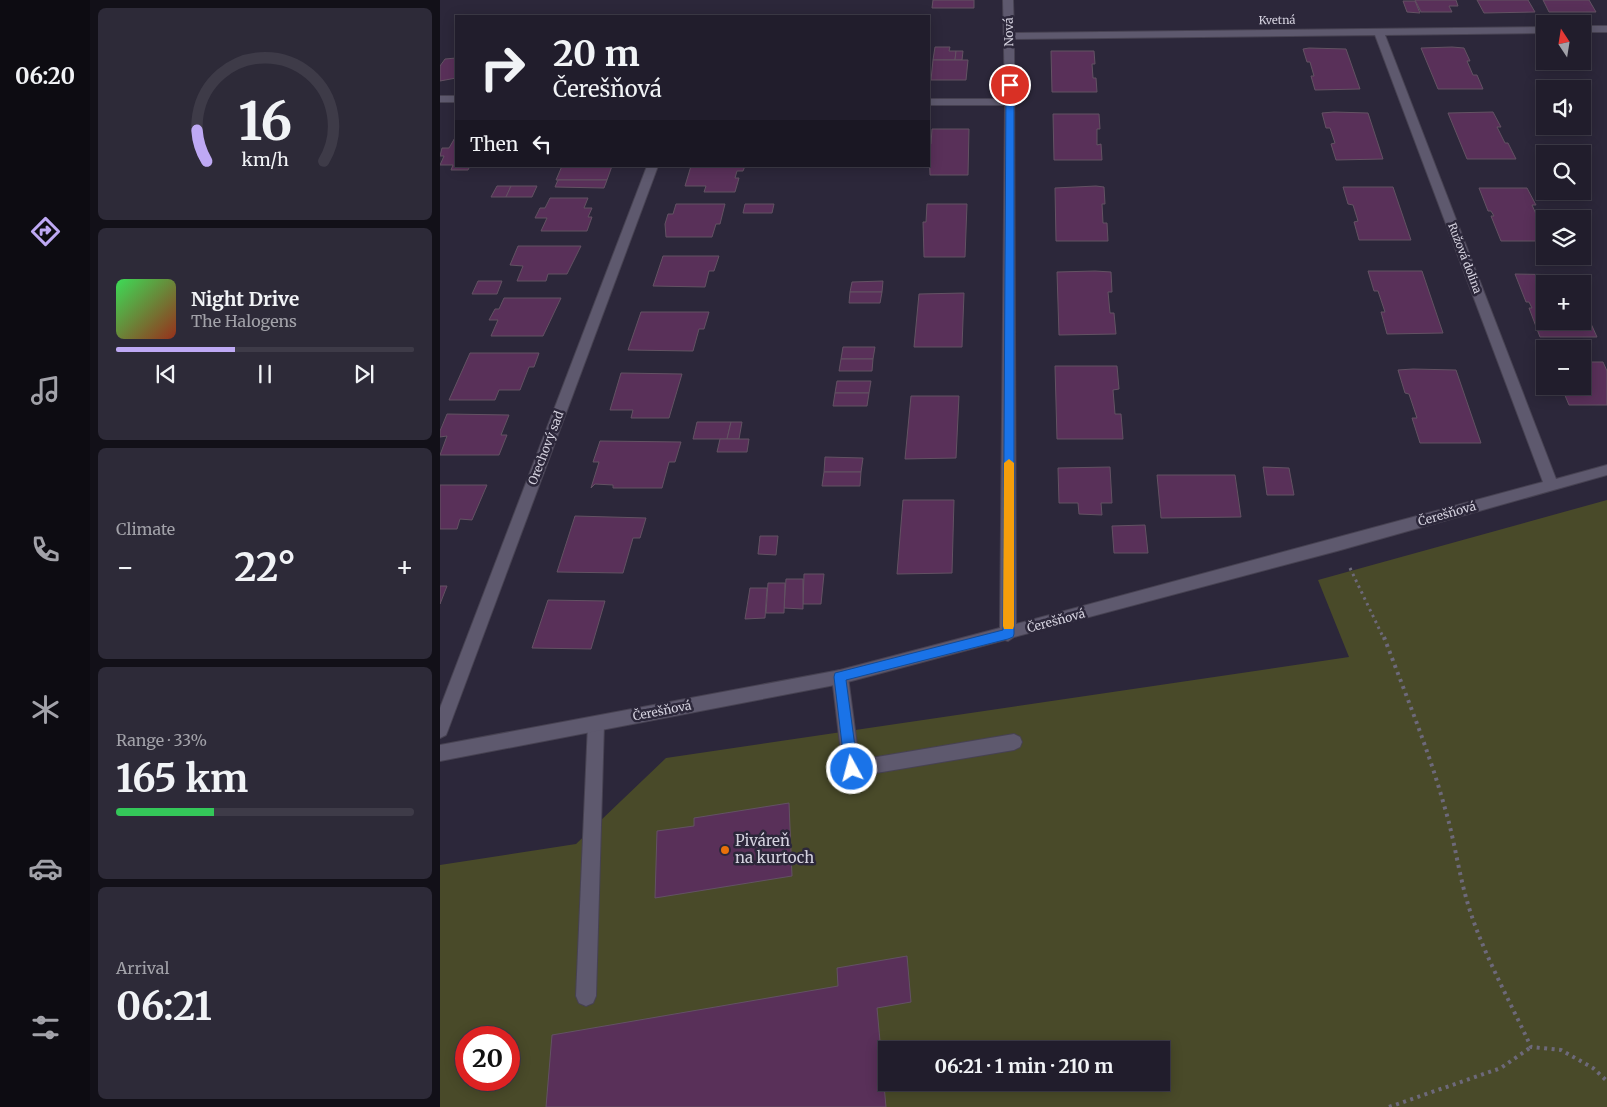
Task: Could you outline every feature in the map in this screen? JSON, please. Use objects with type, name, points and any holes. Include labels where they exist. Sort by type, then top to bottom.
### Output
[{"type":"street","name":"Nová","points":[[1008,0],[1010,36],[1008,634]]},
{"type":"street","points":[[1591,29],[1607,29]]},
{"type":"street","name":"Kvetná","points":[[1010,36],[1536,30]]},
{"type":"street","name":"Ružová dolina","points":[[1379,32],[1551,484]]},
{"type":"street","points":[[440,99],[455,99]]},
{"type":"street","points":[[930,102],[1010,102]]},
{"type":"street","name":"Orechový sad","points":[[440,730],[653,167]]},
{"type":"street","name":"Čerešňová","points":[[440,754],[840,677],[1008,634],[1607,470]]},
{"type":"street","points":[[840,677],[852,769],[1014,742]]},
{"type":"street","points":[[586,996],[596,724]]},
{"type":"path","points":[[1337,545],[1380,627],[1417,723],[1444,804],[1468,902],[1479,934],[1532,1047]]},
{"type":"path","points":[[1389,1107],[1501,1068],[1532,1047],[1561,1050],[1593,1068],[1607,1081]]},
{"type":"green space","points":[[1607,500],[1607,1107],[440,1107],[440,865],[576,844],[666,758],[1349,657],[1318,580]]},
{"type":"building","points":[[933,0],[974,0],[974,8],[932,8]]},
{"type":"building","points":[[1415,0],[1456,0],[1458,6],[1449,6],[1452,12],[1421,12]]},
{"type":"building","points":[[1477,0],[1528,0],[1535,12],[1484,13]]},
{"type":"building","points":[[1543,0],[1589,0],[1596,12],[1549,12]]},
{"type":"building","points":[[1403,1],[1415,1],[1420,13],[1407,12]]},
{"type":"building","points":[[935,47],[950,47],[949,51],[956,51],[955,60],[933,60]]},
{"type":"building","points":[[1421,48],[1464,48],[1470,61],[1467,61],[1473,75],[1477,75],[1483,89],[1438,89]]},
{"type":"building","points":[[1303,49],[1346,49],[1360,89],[1315,90],[1310,62],[1307,62]]},
{"type":"building","points":[[956,51],[963,51],[962,60],[955,60]]},
{"type":"building","points":[[1051,51],[1094,51],[1095,64],[1092,64],[1093,78],[1096,78],[1097,92],[1052,92]]},
{"type":"building","points":[[455,58],[455,78],[440,81],[440,66],[445,59]]},
{"type":"building","points":[[933,60],[968,60],[966,80],[931,80]]},
{"type":"building","points":[[1493,112],[1501,127],[1497,127],[1516,159],[1467,159],[1448,113]]},
{"type":"building","points":[[1322,113],[1368,113],[1383,159],[1336,160],[1331,144],[1335,143],[1330,128],[1326,128]]},
{"type":"building","points":[[1053,114],[1099,114],[1100,129],[1097,129],[1097,145],[1101,144],[1102,160],[1054,160]]},
{"type":"building","points":[[932,129],[969,129],[968,175],[930,175]]},
{"type":"building","points":[[455,138],[455,167],[470,167],[468,170],[451,170],[453,165],[440,165],[444,156],[440,156],[442,148],[449,148]]},
{"type":"building","points":[[562,167],[612,167],[607,180],[556,180]]},
{"type":"building","points":[[691,167],[745,167],[743,171],[737,171],[735,178],[739,178],[735,192],[704,192],[706,186],[685,186]]},
{"type":"building","points":[[558,180],[607,180],[604,188],[555,187]]},
{"type":"building","points":[[497,186],[511,186],[506,197],[491,197]]},
{"type":"building","points":[[511,186],[537,186],[532,197],[506,197]]},
{"type":"building","points":[[1104,187],[1105,204],[1102,204],[1103,223],[1107,223],[1108,241],[1056,241],[1055,188]]},
{"type":"building","points":[[1343,187],[1393,187],[1411,240],[1359,240],[1354,222],[1358,221],[1353,205],[1348,204]]},
{"type":"building","points":[[1479,188],[1527,188],[1536,205],[1532,205],[1536,214],[1536,241],[1501,241],[1491,216],[1494,216],[1491,211],[1488,211]]},
{"type":"building","points":[[550,198],[588,198],[584,208],[592,208],[588,217],[592,217],[587,231],[541,231],[547,218],[535,218],[540,208],[545,208]]},
{"type":"building","points":[[676,204],[725,204],[720,224],[716,224],[712,237],[666,237],[665,224],[668,214],[673,214]]},
{"type":"building","points":[[745,204],[774,204],[772,213],[743,213]]},
{"type":"building","points":[[927,204],[967,204],[965,257],[924,257],[923,222],[926,222]]},
{"type":"building","points":[[518,246],[581,246],[567,274],[548,274],[546,281],[517,281],[523,266],[510,265]]},
{"type":"building","points":[[663,256],[719,256],[714,271],[709,271],[705,287],[653,286]]},
{"type":"building","points":[[1368,271],[1422,271],[1443,333],[1387,334],[1381,312],[1385,312],[1378,291],[1374,291]]},
{"type":"building","points":[[1057,272],[1111,272],[1112,292],[1108,292],[1110,313],[1114,313],[1116,334],[1059,335]]},
{"type":"building","points":[[1515,274],[1568,275],[1536,275],[1536,326],[1529,308],[1532,308],[1529,302],[1526,302]]},
{"type":"building","points":[[478,281],[502,281],[497,294],[472,294]]},
{"type":"building","points":[[883,281],[882,292],[850,292],[852,282]]},
{"type":"building","points":[[850,292],[882,292],[880,303],[849,303]]},
{"type":"building","points":[[964,293],[962,347],[914,347],[919,294]]},
{"type":"building","points":[[504,298],[561,298],[543,336],[491,336],[498,320],[489,320],[495,309],[499,309]]},
{"type":"building","points":[[641,312],[709,312],[704,329],[699,329],[693,351],[628,350]]},
{"type":"building","points":[[1591,324],[1597,337],[1540,337],[1537,330],[1591,330]]},
{"type":"building","points":[[843,347],[875,347],[873,359],[841,359]]},
{"type":"building","points":[[470,353],[539,353],[534,367],[529,367],[520,390],[499,390],[495,400],[449,400]]},
{"type":"building","points":[[841,359],[873,359],[872,371],[839,371]]},
{"type":"building","points":[[1591,362],[1603,362],[1607,371],[1607,405],[1569,405],[1565,395],[1591,395]]},
{"type":"building","points":[[1055,366],[1117,366],[1119,389],[1113,390],[1115,414],[1121,414],[1123,439],[1057,439]]},
{"type":"building","points":[[1398,370],[1456,370],[1481,443],[1420,443],[1412,418],[1417,418],[1409,394],[1405,393]]},
{"type":"building","points":[[621,373],[682,374],[669,418],[631,418],[633,410],[610,410]]},
{"type":"building","points":[[837,381],[871,381],[869,393],[835,393]]},
{"type":"building","points":[[835,393],[869,393],[867,406],[833,406]]},
{"type":"building","points":[[911,396],[959,396],[956,458],[905,459]]},
{"type":"building","points":[[447,414],[509,415],[501,435],[507,435],[499,455],[440,455],[447,436],[440,437],[440,431]]},
{"type":"building","points":[[697,422],[731,422],[727,439],[693,439]]},
{"type":"building","points":[[731,422],[742,422],[739,439],[727,439]]},
{"type":"building","points":[[720,439],[749,439],[747,452],[717,452]]},
{"type":"building","points":[[600,441],[681,442],[675,462],[669,462],[662,488],[613,488],[613,485],[595,484],[591,488],[599,462],[593,462]]},
{"type":"building","points":[[825,457],[863,458],[861,472],[824,472]]},
{"type":"building","points":[[1110,467],[1112,503],[1101,503],[1102,515],[1079,514],[1078,503],[1059,503],[1058,468]]},
{"type":"building","points":[[1263,467],[1289,468],[1294,495],[1267,495]]},
{"type":"building","points":[[824,472],[861,472],[860,486],[822,486]]},
{"type":"building","points":[[1157,475],[1235,475],[1241,517],[1161,518]]},
{"type":"building","points":[[440,485],[487,485],[472,520],[460,519],[457,529],[440,529]]},
{"type":"building","points":[[903,500],[954,500],[952,573],[897,574]]},
{"type":"building","points":[[575,516],[646,518],[640,538],[633,538],[623,573],[557,572]]},
{"type":"building","points":[[1145,525],[1148,553],[1114,553],[1112,526]]},
{"type":"building","points":[[760,536],[778,536],[776,555],[758,554]]},
{"type":"building","points":[[804,574],[824,574],[821,604],[803,604]]},
{"type":"building","points":[[786,579],[803,579],[803,609],[784,608]]},
{"type":"building","points":[[768,583],[785,583],[784,613],[766,613]]},
{"type":"building","points":[[440,586],[447,586],[440,604]]},
{"type":"building","points":[[750,588],[767,588],[765,618],[745,619]]},
{"type":"building","points":[[548,600],[605,601],[591,649],[532,648]]},
{"type":"building","points":[[789,803],[792,876],[655,898],[657,831],[694,826],[694,818]]},
{"type":"building","points":[[907,956],[911,1002],[877,1008],[880,1041],[878,1041],[878,1091],[885,1091],[886,1107],[546,1107],[552,1035],[838,986],[837,968]]},
{"type":"slow traffic","points":[[1008,626],[1009,463]]},
{"type":"place","name":"Piváreň na kurtoch","points":[[725,850]]},
{"type":"route","points":[[852,769],[840,677],[1008,634],[1010,85]]}]
